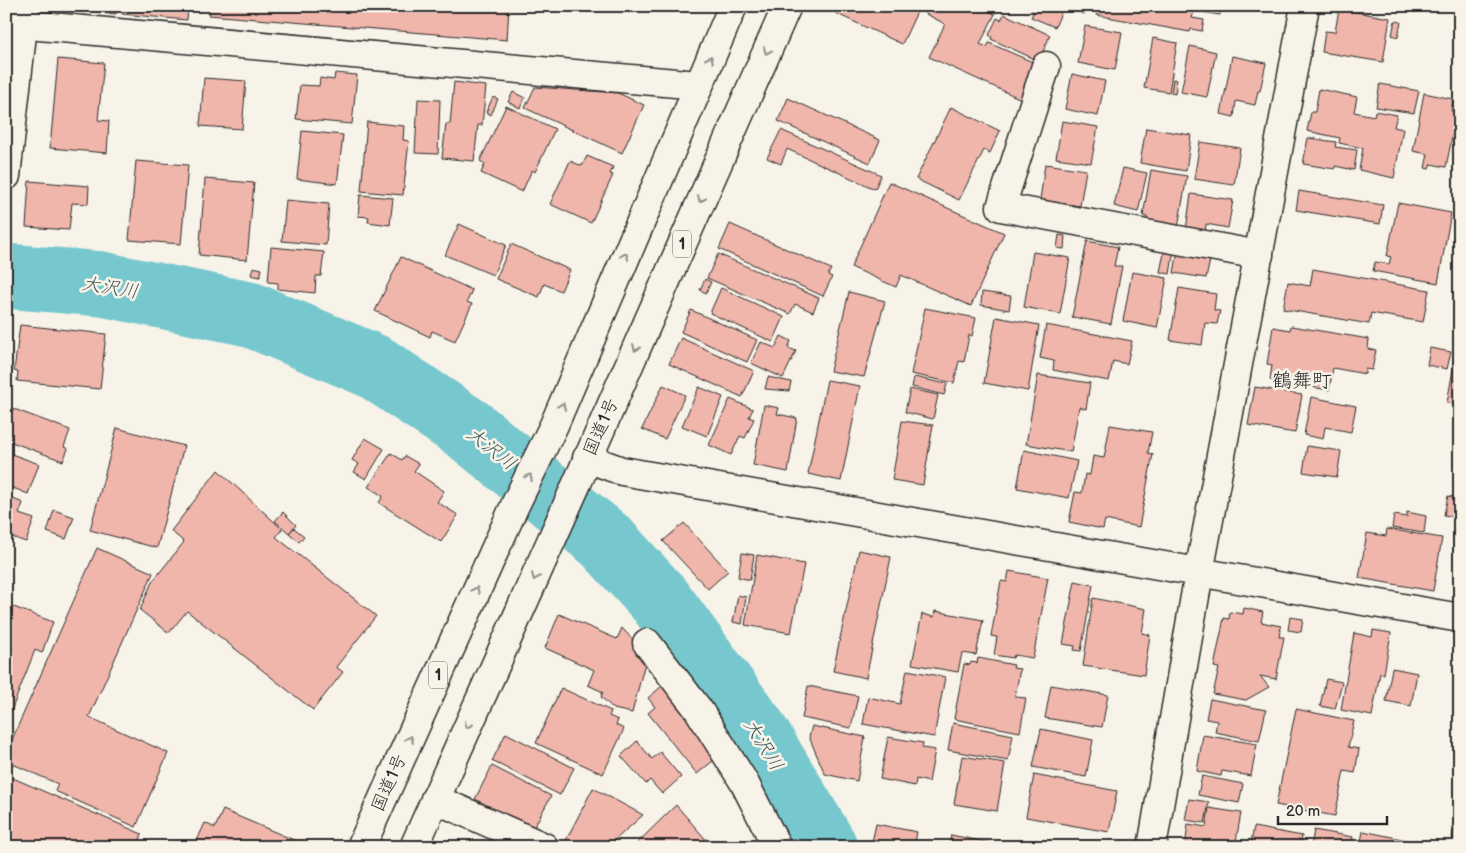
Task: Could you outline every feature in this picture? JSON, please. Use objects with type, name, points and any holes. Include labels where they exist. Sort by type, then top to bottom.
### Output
[{"type":"main road","name":"国道1号","points":[[361,847],[516,503],[542,451],[733,6]]},
{"type":"main road","name":"国道1号","points":[[414,847],[787,6]]},
{"type":"main road","points":[[1152,847],[1199,573],[1306,6]]},
{"type":"main road","points":[[6,176],[19,18],[698,85]]},
{"type":"main road","points":[[1046,66],[1001,208],[1259,254]]},
{"type":"main road","points":[[582,470],[622,471],[1460,618]]},
{"type":"main road","points":[[647,643],[703,718],[744,782],[777,847]]},
{"type":"main road","points":[[435,799],[544,847]]},
{"type":"building","points":[[48,6],[117,6],[116,14]]},
{"type":"building","points":[[123,6],[188,6],[187,20],[122,14]]},
{"type":"building","points":[[210,6],[509,6],[507,40],[209,15]]},
{"type":"building","points":[[838,6],[903,6],[917,12],[902,44],[835,13]]},
{"type":"building","points":[[911,6],[977,6],[995,14],[980,44],[987,47],[989,43],[1037,64],[1021,99],[929,57],[945,24]]},
{"type":"building","points":[[1024,6],[1064,6],[1055,27],[1031,17],[1034,11]]},
{"type":"building","points":[[1098,6],[1221,6],[1220,15],[1194,11],[1192,18],[1204,20],[1202,31],[1191,29],[1190,32],[1096,15]]},
{"type":"building","points":[[1081,8],[1086,9],[1085,14],[1080,13]]},
{"type":"building","points":[[1339,9],[1390,18],[1383,62],[1322,52],[1325,31],[1335,32]]},
{"type":"building","points":[[1004,14],[1050,35],[1039,61],[991,39],[992,37],[989,35],[997,18],[1001,20]]},
{"type":"building","points":[[1395,21],[1401,22],[1398,37],[1392,35]]},
{"type":"building","points":[[1085,26],[1122,32],[1115,70],[1078,63]]},
{"type":"building","points":[[1153,38],[1177,43],[1169,92],[1144,88]]},
{"type":"building","points":[[1190,46],[1216,52],[1207,97],[1181,92]]},
{"type":"building","points":[[1232,56],[1266,63],[1255,105],[1236,101],[1234,117],[1221,114]]},
{"type":"building","points":[[58,59],[104,63],[98,120],[109,121],[107,153],[50,148]]},
{"type":"building","points":[[335,73],[357,75],[352,124],[296,119],[300,85],[319,86],[320,78],[334,80]]},
{"type":"building","points":[[1072,74],[1105,81],[1098,116],[1065,109]]},
{"type":"building","points":[[204,78],[246,81],[242,129],[200,126]]},
{"type":"building","points":[[1173,79],[1177,80],[1175,94],[1171,93]]},
{"type":"building","points":[[454,82],[486,86],[482,125],[478,125],[474,161],[442,158],[446,124],[450,124]]},
{"type":"building","points":[[1380,84],[1419,91],[1414,113],[1376,107]]},
{"type":"building","points":[[535,87],[618,93],[644,105],[622,153],[525,108]]},
{"type":"building","points":[[1319,89],[1357,97],[1354,112],[1374,116],[1375,111],[1397,115],[1394,127],[1403,129],[1394,178],[1359,170],[1363,148],[1339,143],[1340,138],[1307,131],[1311,112],[1315,112]]},
{"type":"building","points":[[513,92],[525,98],[520,108],[508,102]]},
{"type":"building","points":[[1424,93],[1453,99],[1451,111],[1457,112],[1446,167],[1431,164],[1429,169],[1425,168],[1428,154],[1413,151]]},
{"type":"building","points":[[493,97],[498,99],[491,115],[486,112]]},
{"type":"building","points":[[788,98],[880,140],[870,163],[778,121]]},
{"type":"building","points":[[418,99],[440,100],[438,154],[415,153]]},
{"type":"building","points":[[506,106],[555,129],[535,172],[532,170],[522,192],[481,173],[485,164],[480,161]]},
{"type":"building","points":[[951,107],[1000,131],[990,153],[984,150],[959,200],[916,179]]},
{"type":"building","points":[[1062,121],[1098,127],[1091,163],[1056,158]]},
{"type":"building","points":[[367,122],[404,126],[403,140],[409,141],[403,195],[361,191]]},
{"type":"building","points":[[1146,128],[1191,135],[1186,171],[1140,163]]},
{"type":"building","points":[[781,130],[881,175],[875,189],[787,149],[781,164],[767,158]]},
{"type":"building","points":[[302,131],[343,135],[337,184],[297,179]]},
{"type":"building","points":[[1308,138],[1336,142],[1335,147],[1357,150],[1354,170],[1335,166],[1335,169],[1303,164]]},
{"type":"building","points":[[1200,142],[1240,148],[1234,185],[1194,179]]},
{"type":"building","points":[[587,156],[613,167],[610,174],[613,175],[591,223],[550,204],[570,161],[582,166]]},
{"type":"building","points":[[136,161],[188,165],[181,244],[129,240]]},
{"type":"building","points":[[1045,164],[1086,170],[1080,206],[1040,200]]},
{"type":"building","points":[[1123,168],[1147,173],[1138,212],[1114,206]]},
{"type":"building","points":[[1151,170],[1187,176],[1178,227],[1147,221],[1147,217],[1143,216]]},
{"type":"building","points":[[205,179],[254,183],[247,260],[199,255]]},
{"type":"building","points":[[29,181],[89,186],[88,204],[72,203],[69,230],[26,227]]},
{"type":"building","points":[[889,182],[1004,233],[971,306],[901,275],[896,287],[851,267]]},
{"type":"building","points":[[1299,191],[1383,205],[1380,224],[1296,210]]},
{"type":"building","points":[[1191,194],[1233,200],[1228,228],[1206,224],[1205,233],[1186,230]]},
{"type":"building","points":[[360,195],[393,198],[390,225],[368,222],[369,217],[358,216]]},
{"type":"building","points":[[286,200],[329,204],[326,245],[282,241]]},
{"type":"building","points":[[1398,203],[1451,213],[1438,283],[1373,271],[1375,262],[1389,264],[1391,257],[1387,256]]},
{"type":"building","points":[[459,224],[506,245],[493,275],[445,255]]},
{"type":"building","points":[[730,224],[831,269],[828,275],[832,277],[823,296],[719,249]]},
{"type":"building","points":[[1059,235],[1065,236],[1064,249],[1057,248]]},
{"type":"building","points":[[1087,241],[1118,247],[1114,266],[1122,266],[1111,324],[1072,317]]},
{"type":"building","points":[[511,244],[570,270],[561,291],[544,284],[539,297],[496,279]]},
{"type":"building","points":[[271,247],[324,252],[321,276],[316,276],[315,293],[278,289],[278,283],[268,282]]},
{"type":"building","points":[[1165,248],[1174,250],[1170,274],[1160,272]]},
{"type":"building","points":[[1178,250],[1211,256],[1206,278],[1174,273]]},
{"type":"building","points":[[1033,252],[1070,258],[1060,314],[1024,307]]},
{"type":"building","points":[[718,254],[819,298],[813,312],[795,304],[790,314],[707,278]]},
{"type":"building","points":[[401,257],[472,290],[467,302],[472,304],[455,341],[432,331],[430,337],[375,311]]},
{"type":"building","points":[[253,267],[262,269],[260,277],[251,275]]},
{"type":"building","points":[[1313,269],[1429,290],[1423,322],[1371,313],[1369,324],[1283,309],[1288,282],[1310,286]]},
{"type":"building","points":[[1132,272],[1167,278],[1157,328],[1123,321]]},
{"type":"building","points":[[705,279],[711,282],[706,293],[700,290]]},
{"type":"building","points":[[721,288],[784,317],[773,342],[710,313]]},
{"type":"building","points":[[1179,288],[1216,294],[1214,310],[1220,311],[1217,324],[1205,323],[1202,345],[1170,340]]},
{"type":"building","points":[[849,292],[885,301],[864,377],[830,371]]},
{"type":"building","points":[[982,292],[1011,296],[1009,310],[981,305]]},
{"type":"building","points":[[925,308],[976,318],[972,336],[969,335],[964,362],[959,361],[954,383],[911,374]]},
{"type":"building","points":[[691,310],[757,340],[747,362],[681,332]]},
{"type":"building","points":[[996,317],[1039,325],[1028,391],[984,383]]},
{"type":"building","points":[[20,325],[106,334],[100,389],[17,381],[18,372],[14,371]]},
{"type":"building","points":[[1046,325],[1132,341],[1127,364],[1113,361],[1109,381],[1053,370],[1054,361],[1040,358]]},
{"type":"building","points":[[1291,326],[1369,339],[1368,349],[1376,350],[1372,370],[1365,369],[1365,374],[1333,368],[1329,390],[1270,380],[1272,365],[1267,364],[1273,327],[1290,330]]},
{"type":"building","points":[[781,336],[791,341],[788,348],[796,351],[783,378],[751,363],[761,342],[775,348]]},
{"type":"building","points":[[681,338],[754,371],[742,397],[669,364]]},
{"type":"building","points":[[1430,348],[1451,352],[1447,369],[1427,365]]},
{"type":"building","points":[[1456,353],[1460,354],[1460,405],[1447,403]]},
{"type":"building","points":[[1038,375],[1090,383],[1086,409],[1079,407],[1071,452],[1026,444]]},
{"type":"building","points":[[768,377],[791,382],[789,391],[765,389]]},
{"type":"building","points":[[914,377],[947,384],[944,395],[912,387]]},
{"type":"building","points":[[827,380],[860,386],[841,481],[808,474]]},
{"type":"building","points":[[663,385],[685,395],[665,439],[642,429]]},
{"type":"building","points":[[699,387],[723,397],[707,436],[682,426]]},
{"type":"building","points":[[1255,387],[1302,395],[1295,433],[1248,425]]},
{"type":"building","points":[[910,389],[938,395],[933,419],[905,412]]},
{"type":"building","points":[[1311,397],[1356,406],[1351,432],[1325,427],[1323,439],[1304,435]]},
{"type":"building","points":[[730,399],[753,409],[749,417],[754,419],[745,438],[740,436],[731,455],[709,445]]},
{"type":"building","points":[[764,405],[779,408],[777,414],[797,418],[788,472],[753,465]]},
{"type":"building","points":[[6,406],[70,430],[64,447],[68,449],[63,461],[6,440]]},
{"type":"building","points":[[902,421],[933,425],[923,485],[892,480]]},
{"type":"building","points":[[1110,425],[1152,432],[1148,453],[1153,454],[1139,527],[1105,520],[1103,529],[1069,522],[1075,492],[1082,493],[1085,474],[1090,475],[1093,456],[1104,458]]},
{"type":"building","points":[[117,428],[184,446],[157,548],[90,530]]},
{"type":"building","points":[[365,438],[384,449],[366,479],[354,472],[359,464],[352,460]]},
{"type":"building","points":[[1307,446],[1341,451],[1337,477],[1303,472]]},
{"type":"building","points":[[1024,450],[1077,461],[1069,498],[1017,488]]},
{"type":"building","points":[[6,452],[39,464],[28,494],[6,485]]},
{"type":"building","points":[[391,453],[402,460],[405,456],[419,464],[414,471],[444,491],[437,502],[458,515],[441,542],[379,503],[383,496],[368,487]]},
{"type":"building","points":[[218,470],[282,529],[276,537],[376,616],[336,667],[343,672],[313,710],[187,611],[169,633],[140,610],[152,582],[184,542],[171,531]]},
{"type":"building","points":[[6,496],[23,503],[19,514],[34,519],[26,542],[6,535]]},
{"type":"building","points":[[1448,496],[1458,498],[1455,517],[1444,515]]},
{"type":"building","points":[[54,510],[74,517],[66,539],[47,532]]},
{"type":"building","points":[[283,512],[296,525],[289,533],[275,521]]},
{"type":"building","points":[[1407,512],[1426,516],[1424,533],[1392,528],[1394,515],[1407,517]]},
{"type":"building","points":[[684,523],[728,571],[708,589],[663,541]]},
{"type":"building","points":[[294,528],[304,536],[299,542],[289,533]]},
{"type":"building","points":[[1387,529],[1442,538],[1433,591],[1359,578],[1367,533],[1386,536]]},
{"type":"building","points":[[97,548],[153,573],[89,717],[168,753],[136,827],[55,791],[58,784],[6,761],[6,753]]},
{"type":"building","points":[[859,550],[891,557],[866,678],[833,671]]},
{"type":"building","points":[[742,553],[754,555],[750,580],[738,577]]},
{"type":"building","points":[[757,555],[804,564],[791,633],[745,625]]},
{"type":"building","points":[[1009,571],[1048,578],[1033,658],[1014,655],[1013,658],[994,655],[997,637],[991,636],[1001,581],[1007,582]]},
{"type":"building","points":[[1075,581],[1093,585],[1081,651],[1074,650],[1075,646],[1063,644]]},
{"type":"building","points":[[738,595],[746,597],[742,624],[733,622]]},
{"type":"building","points":[[1093,598],[1146,609],[1142,633],[1150,635],[1144,675],[1083,666]]},
{"type":"building","points":[[6,604],[53,622],[42,653],[35,650],[6,724]]},
{"type":"building","points":[[1244,608],[1263,612],[1261,622],[1281,626],[1279,637],[1284,637],[1276,679],[1260,676],[1269,687],[1246,700],[1213,694],[1219,668],[1214,667],[1224,618],[1229,619],[1230,612],[1243,614]]},
{"type":"building","points":[[935,611],[983,620],[976,655],[962,653],[958,672],[912,664],[922,614],[934,617]]},
{"type":"building","points":[[559,614],[617,639],[622,628],[647,655],[632,713],[614,709],[601,697],[603,692],[588,685],[594,670],[545,648]]},
{"type":"building","points":[[1290,617],[1303,619],[1301,632],[1288,630]]},
{"type":"building","points":[[1373,630],[1391,633],[1384,674],[1380,673],[1372,716],[1341,710],[1354,633],[1372,637]]},
{"type":"building","points":[[978,658],[1014,665],[1013,668],[1020,669],[1015,697],[1026,698],[1020,732],[954,719],[964,664],[977,663]]},
{"type":"building","points":[[1392,668],[1417,673],[1411,706],[1386,701]]},
{"type":"building","points":[[907,670],[945,677],[934,737],[863,724],[868,697],[900,704]]},
{"type":"building","points":[[1326,679],[1342,682],[1335,709],[1320,706]]},
{"type":"building","points":[[1051,685],[1108,695],[1102,727],[1045,718]]},
{"type":"building","points":[[662,686],[719,756],[697,774],[648,713],[655,707],[648,698]]},
{"type":"building","points":[[808,686],[858,696],[851,728],[802,718]]},
{"type":"building","points":[[561,688],[611,711],[609,716],[618,720],[616,725],[624,729],[603,774],[536,743]]},
{"type":"building","points":[[1210,699],[1266,710],[1259,741],[1215,732],[1217,721],[1206,719]]},
{"type":"building","points":[[1296,709],[1354,721],[1348,747],[1359,749],[1355,773],[1344,771],[1335,816],[1276,805]]},
{"type":"building","points":[[953,723],[1013,735],[1008,761],[948,750]]},
{"type":"building","points":[[812,726],[865,737],[857,781],[825,774],[809,737]]},
{"type":"building","points":[[1041,729],[1093,740],[1086,777],[1033,767]]},
{"type":"building","points":[[506,733],[574,768],[560,795],[492,761]]},
{"type":"building","points":[[1203,735],[1257,744],[1251,776],[1222,771],[1221,776],[1197,771]]},
{"type":"building","points":[[888,737],[923,743],[922,748],[935,750],[929,782],[916,779],[915,786],[880,779]]},
{"type":"building","points":[[637,741],[652,759],[660,752],[681,777],[662,794],[650,780],[646,784],[621,756]]},
{"type":"building","points":[[962,756],[1005,763],[997,811],[954,804]]},
{"type":"building","points":[[492,766],[551,796],[533,829],[475,799]]},
{"type":"building","points":[[6,775],[142,834],[137,847],[6,847]]},
{"type":"building","points":[[1034,775],[1117,791],[1109,832],[1026,817]]},
{"type":"building","points":[[1202,776],[1243,784],[1239,803],[1198,795]]},
{"type":"building","points":[[593,788],[643,815],[607,847],[575,847],[565,842]]},
{"type":"building","points":[[1460,797],[1460,840],[1452,838]]},
{"type":"building","points":[[1189,799],[1209,802],[1205,823],[1185,820]]},
{"type":"building","points":[[676,805],[708,842],[703,847],[633,847]]},
{"type":"building","points":[[1209,808],[1241,813],[1235,847],[1185,847],[1188,824],[1206,827]]},
{"type":"building","points":[[223,810],[308,846],[194,847],[205,823],[215,828]]},
{"type":"building","points":[[876,824],[917,832],[914,847],[871,847]]},
{"type":"building","points":[[1254,827],[1302,836],[1300,847],[1250,847]]},
{"type":"building","points":[[1314,830],[1353,837],[1351,847],[1311,847]]},
{"type":"building","points":[[1363,831],[1426,844],[1426,847],[1360,847]]},
{"type":"building","points":[[498,834],[521,847],[492,847]]},
{"type":"building","points":[[951,835],[1006,846],[1006,847],[949,847]]},
{"type":"waterway","name":"大沢川","points":[[6,276],[102,284],[249,314],[375,367],[469,430],[606,541],[660,600],[754,729],[825,847]]},
{"type":"district","name":"鶴舞町","points":[[1302,381]]}]
